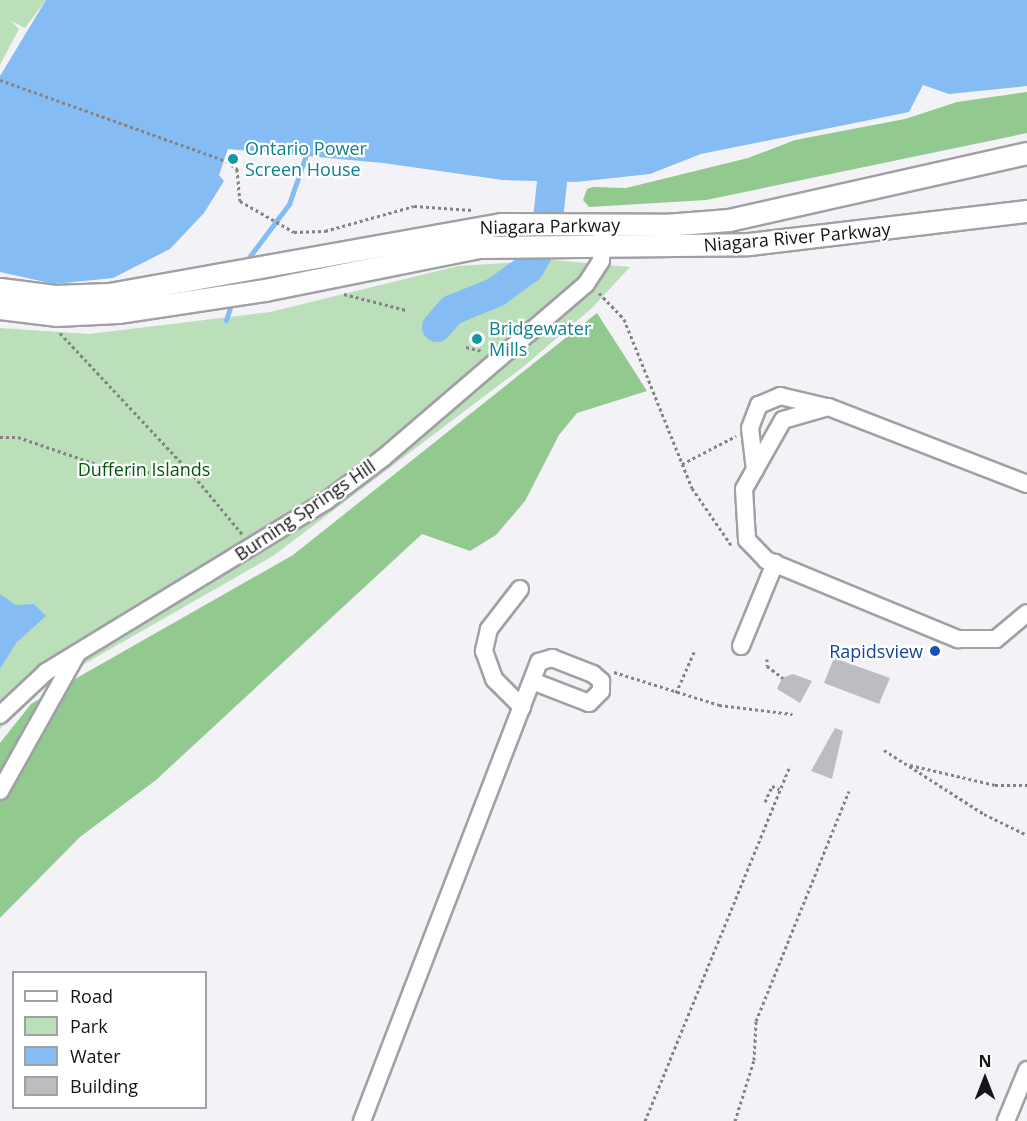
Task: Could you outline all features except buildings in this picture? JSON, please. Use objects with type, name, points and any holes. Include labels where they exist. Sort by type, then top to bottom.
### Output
[{"type":"main road","name":"Niagara Parkway","points":[[0,309],[97,314],[220,287],[264,268],[419,236],[501,224],[729,220],[1027,153]]},
{"type":"main road","name":"Niagara River Parkway","points":[[566,244],[602,246],[749,244],[1027,211]]},
{"type":"main road","name":"Niagara Parkway","points":[[0,289],[92,295],[220,287],[265,290],[446,251],[566,244]]},
{"type":"street","name":"Burning Springs Hill","points":[[0,791],[77,653],[326,501],[383,458],[586,284],[598,269],[602,246],[591,224]]},
{"type":"street","points":[[755,470],[750,428],[759,405],[780,396],[828,407],[1027,484]]},
{"type":"street","points":[[828,407],[783,420],[744,489],[747,540],[775,563],[957,639],[996,639],[1027,613]]},
{"type":"street","points":[[741,645],[775,563]]},
{"type":"street","points":[[520,589],[489,628],[484,651],[494,680],[522,706]]},
{"type":"street","points":[[0,715],[30,683],[77,653]]},
{"type":"street","points":[[362,1121],[532,681]]},
{"type":"street","points":[[1006,1121],[1027,1070]]},
{"type":"path","points":[[0,80],[226,161],[237,169],[238,199],[284,228],[302,233],[325,231],[414,206],[479,211]]},
{"type":"path","points":[[599,293],[624,319],[692,488],[735,551]]},
{"type":"path","points":[[350,295],[406,310]]},
{"type":"path","points":[[55,327],[194,476],[252,545]]},
{"type":"path","points":[[682,464],[750,428]]},
{"type":"path","points":[[0,437],[18,437],[122,472],[178,471],[194,476]]},
{"type":"path","points":[[676,693],[694,652]]},
{"type":"path","points":[[767,659],[767,666],[783,678]]},
{"type":"path","points":[[610,670],[719,705],[792,714]]},
{"type":"path","points":[[884,750],[984,814],[1027,835]]},
{"type":"path","points":[[906,764],[995,785],[1027,785]]},
{"type":"path","points":[[645,1121],[790,765]]},
{"type":"path","points":[[765,802],[772,786],[779,789]]},
{"type":"path","points":[[735,1121],[754,1060],[756,1021],[849,791]]},
{"type":"green space","points":[[0,0],[46,0],[25,28],[11,21],[19,29],[0,65]]},
{"type":"green space","points":[[1027,92],[1027,133],[706,200],[589,207],[583,200],[587,189],[593,187],[626,188],[748,158],[795,140],[905,119],[957,102]]},
{"type":"green space","name":"Dufferin Islands","points":[[553,260],[630,267],[592,308],[523,367],[273,556],[23,699],[0,729],[0,328],[89,334],[270,312],[458,266]]},
{"type":"green space","points":[[597,313],[647,391],[577,413],[559,435],[525,501],[496,535],[470,551],[422,534],[156,780],[80,837],[0,918],[0,743],[31,704],[293,555]]},
{"type":"water","points":[[46,0],[1027,0],[1027,86],[949,94],[923,85],[909,112],[701,154],[650,174],[576,182],[503,180],[383,163],[228,149],[219,175],[224,181],[204,213],[170,249],[113,278],[54,284],[0,272],[0,76]]},
{"type":"water","points":[[0,594],[16,605],[34,604],[46,616],[16,643],[0,669]]},
{"type":"waterway","points":[[244,264],[289,204],[306,155]]},
{"type":"waterway","points":[[437,327],[452,310],[496,292],[529,268],[546,238],[552,182]]},
{"type":"waterway","points":[[226,320],[232,301]]},
{"type":"place","name":"Ontario Power Screen House","points":[[233,159]]},
{"type":"place","name":"Bridgewater Mills","points":[[477,339]]},
{"type":"place","name":"Rapidsview","points":[[935,651]]}]
